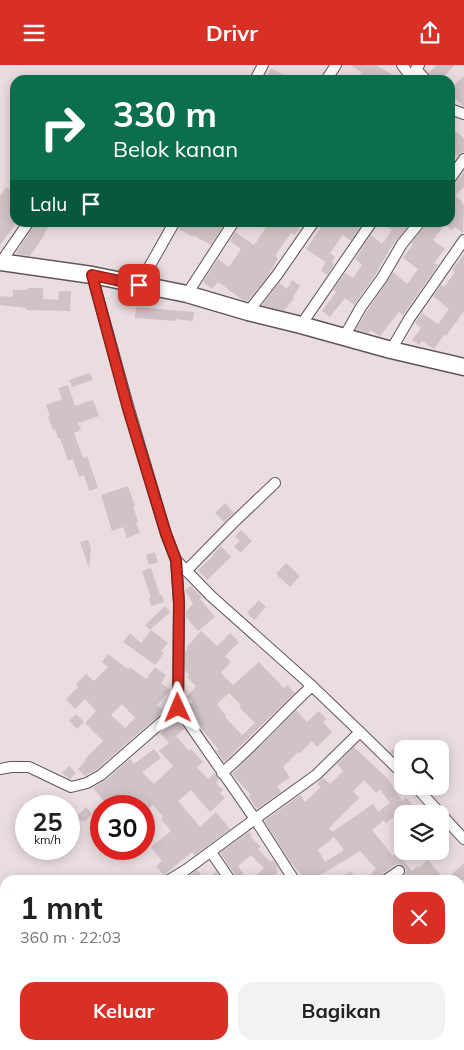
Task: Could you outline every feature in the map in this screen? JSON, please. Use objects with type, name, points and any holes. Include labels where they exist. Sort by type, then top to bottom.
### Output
[{"type":"main road","points":[[1,262],[92,275],[187,294],[391,350],[464,367]]},
{"type":"street","points":[[402,65],[414,73]]},
{"type":"street","points":[[464,115],[464,124]]},
{"type":"street","points":[[455,172],[464,159]]},
{"type":"street","points":[[1,262],[25,227]]},
{"type":"street","points":[[139,285],[172,227]]},
{"type":"street","points":[[187,294],[230,227]]},
{"type":"street","points":[[248,312],[277,275],[310,227]]},
{"type":"street","points":[[301,325],[368,227]]},
{"type":"street","points":[[344,337],[402,244],[416,227]]},
{"type":"street","points":[[391,350],[409,319],[464,239]]},
{"type":"street","points":[[92,275],[128,409],[166,534],[176,560],[179,603],[178,708],[255,819],[291,875]]},
{"type":"street","points":[[186,571],[275,483]]},
{"type":"street","points":[[176,560],[211,597],[312,686],[394,765]]},
{"type":"street","points":[[222,773],[242,756],[312,686]]},
{"type":"street","points":[[0,769],[30,767],[71,787],[87,783],[101,775],[178,708]]},
{"type":"street","points":[[178,875],[316,775],[360,732]]},
{"type":"street","points":[[423,795],[464,839]]},
{"type":"street","points":[[211,852],[227,875]]},
{"type":"street","points":[[394,875],[400,871]]},
{"type":"building","points":[[350,65],[376,65],[393,75],[360,75],[362,72]]},
{"type":"building","points":[[437,65],[455,65],[445,75],[430,75],[429,73]]},
{"type":"building","points":[[271,68],[283,75],[268,75]]},
{"type":"building","points":[[464,76],[464,107],[455,98],[455,84]]},
{"type":"building","points":[[455,131],[464,138],[464,152],[458,156],[455,154]]},
{"type":"building","points":[[464,172],[464,187],[455,196],[456,183]]},
{"type":"building","points":[[6,187],[10,190],[10,227],[14,227],[0,245],[0,196]]},
{"type":"building","points":[[455,196],[464,205],[463,233],[455,227]]},
{"type":"building","points":[[33,227],[48,227],[30,256],[16,253]]},
{"type":"building","points":[[180,227],[222,227],[211,245],[179,229]]},
{"type":"building","points":[[266,227],[300,227],[295,235],[291,233],[275,256],[278,258],[268,276],[248,301],[244,301],[218,282],[212,289],[203,282],[218,259],[229,267],[241,249],[230,241],[235,232],[254,245]]},
{"type":"building","points":[[321,227],[360,227],[351,241],[343,235],[330,253],[335,257],[332,262],[334,264],[327,275],[321,270],[326,262],[306,249]]},
{"type":"building","points":[[388,227],[408,227],[389,250],[376,274],[354,305],[345,298],[330,317],[322,311],[336,292],[333,290],[345,273],[353,278],[362,265],[355,259],[371,235],[382,244],[392,230]]},
{"type":"building","points":[[424,227],[441,227],[442,228],[433,240],[445,249],[434,263],[438,265],[403,315],[399,312],[380,336],[371,330],[368,333],[358,331],[356,329],[393,272],[407,284],[418,269],[403,258],[413,244],[411,243]]},
{"type":"building","points":[[464,254],[464,311],[434,349],[422,341],[419,345],[412,340],[421,328],[415,323],[422,313],[438,324],[449,309],[433,296],[441,285],[444,287],[455,272],[452,270]]},
{"type":"building","points":[[292,280],[300,286],[284,311],[262,305],[279,283],[287,289]]},
{"type":"building","points":[[28,288],[43,288],[43,299],[58,300],[59,291],[71,291],[70,311],[26,310],[26,308],[0,305],[0,296],[13,297],[13,290],[27,290]]},
{"type":"building","points":[[136,307],[194,312],[193,321],[135,318]]},
{"type":"building","points":[[90,373],[93,380],[72,387],[69,380]]},
{"type":"building","points":[[68,385],[75,406],[93,400],[99,416],[78,423],[81,430],[74,433],[83,458],[87,456],[98,488],[89,491],[84,475],[79,477],[73,459],[68,461],[60,438],[58,438],[55,429],[53,430],[48,417],[50,416],[46,405],[62,399],[58,388]]},
{"type":"building","points":[[128,486],[135,506],[133,506],[140,533],[127,538],[123,527],[112,531],[101,495]]},
{"type":"building","points":[[225,503],[234,513],[224,522],[215,513]]},
{"type":"building","points":[[241,530],[252,541],[240,553],[234,546],[240,541],[235,536]]},
{"type":"building","points":[[88,540],[91,548],[89,568],[80,542]]},
{"type":"building","points":[[221,546],[231,557],[207,580],[198,570]]},
{"type":"building","points":[[155,552],[158,562],[149,565],[146,555]]},
{"type":"building","points":[[286,563],[300,576],[290,587],[276,574]]},
{"type":"building","points":[[151,568],[164,602],[151,606],[149,598],[151,598],[142,571]]},
{"type":"building","points":[[191,586],[202,597],[200,599],[215,617],[198,631],[186,617],[186,611],[193,604],[185,590]]},
{"type":"building","points":[[259,600],[266,607],[254,620],[247,613]]},
{"type":"building","points":[[165,606],[170,612],[150,630],[145,625]]},
{"type":"building","points":[[151,630],[168,643],[161,651],[164,653],[155,665],[123,642],[130,633],[141,643]]},
{"type":"building","points":[[201,631],[217,646],[230,633],[239,642],[225,656],[231,662],[221,673],[233,685],[259,662],[284,688],[287,685],[295,693],[224,762],[216,751],[218,749],[186,707],[193,702],[187,697],[196,686],[187,677],[190,675],[185,671],[185,652],[188,649],[186,648]],"holes":[[[229,693],[241,705],[239,707],[255,723],[242,735],[225,717],[217,704]]]},
{"type":"building","points":[[108,654],[128,669],[130,667],[146,679],[155,667],[166,675],[161,683],[170,690],[157,705],[164,711],[97,769],[85,776],[78,769],[103,741],[85,723],[96,711],[85,699],[75,709],[66,699],[78,687],[76,684],[86,674],[94,681],[108,667],[102,662]],"holes":[[[122,704],[135,718],[125,728],[111,715]]]},
{"type":"building","points":[[296,710],[307,722],[319,711],[327,719],[323,722],[332,732],[317,747],[312,741],[283,767],[290,778],[277,786],[281,792],[257,809],[249,797],[251,795],[232,774]]},
{"type":"building","points":[[76,714],[84,722],[77,729],[69,721]]},
{"type":"building","points":[[177,718],[184,729],[176,736],[189,751],[191,749],[203,762],[197,767],[208,779],[215,773],[219,780],[216,783],[223,790],[220,793],[225,798],[210,812],[191,790],[178,801],[200,827],[216,812],[230,829],[195,855],[192,852],[164,875],[156,866],[162,861],[155,852],[155,844],[171,831],[161,819],[163,817],[155,807],[155,795],[99,795],[93,788],[106,780],[130,759],[134,764],[154,749],[161,758],[142,772],[154,784],[173,766],[159,751],[169,743],[160,733]]},
{"type":"building","points":[[354,747],[388,779],[394,788],[394,795],[398,795],[402,801],[406,798],[413,805],[394,805],[394,817],[386,823],[384,820],[372,830],[394,855],[394,860],[403,860],[412,871],[428,860],[440,874],[404,875],[406,871],[399,864],[382,875],[371,875],[376,869],[360,851],[320,875],[302,875],[290,861],[264,821],[300,795],[305,802],[321,787],[317,784],[323,777],[330,784],[343,771],[337,764]],"holes":[[[364,780],[376,793],[380,789],[390,803],[378,812],[373,804],[332,832],[329,828],[359,798],[353,791]],[[334,837],[344,850],[325,862],[318,850]]]},
{"type":"building","points":[[394,748],[394,756],[390,752]]},
{"type":"building","points":[[69,766],[76,773],[70,779],[62,773]]},
{"type":"building","points":[[86,807],[90,812],[90,816],[84,822],[82,820],[80,822],[80,813]]},
{"type":"building","points":[[249,832],[251,837],[261,847],[258,849],[270,862],[273,860],[278,867],[276,869],[278,872],[275,875],[257,875],[264,868],[251,855],[238,866],[244,875],[235,875],[220,853]]},
{"type":"building","points":[[464,863],[464,875],[451,875]]},
{"type":"building","points":[[197,870],[202,875],[190,875]]},
{"type":"building","points":[[351,871],[354,875],[345,875]]},
{"type":"route","points":[[139,285],[92,275],[128,409],[166,534],[176,560],[179,603],[178,708]]}]
